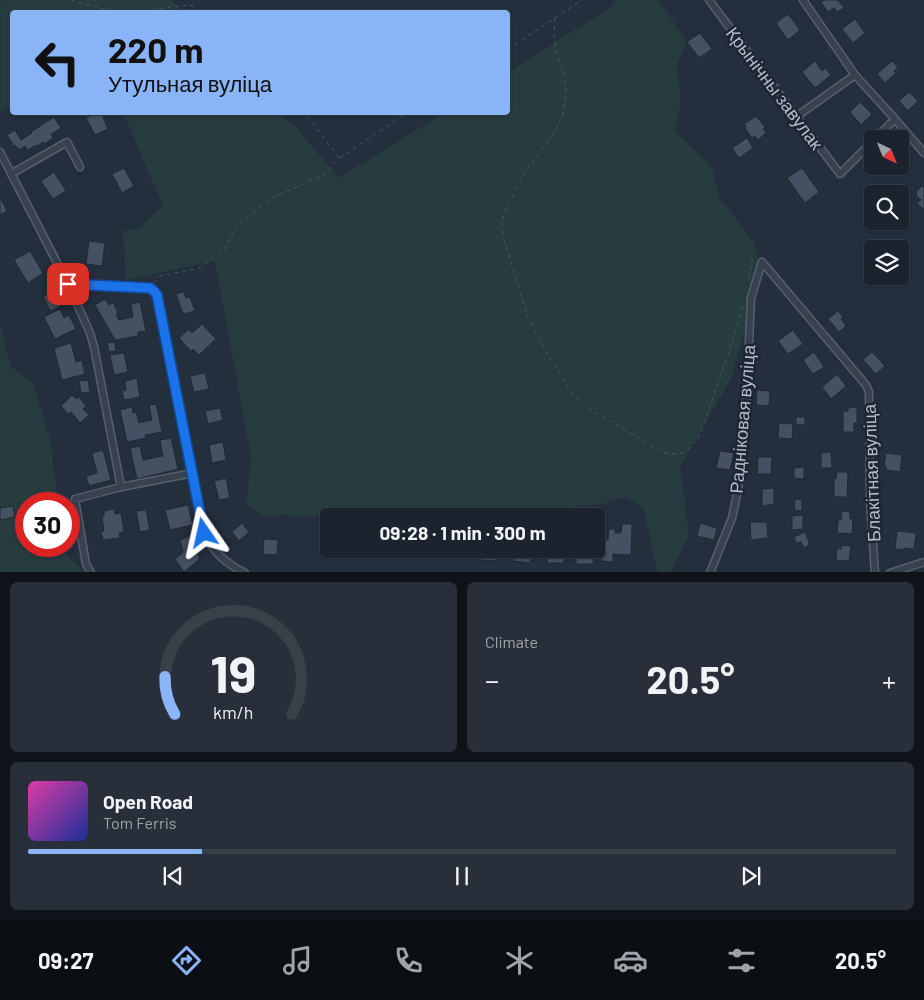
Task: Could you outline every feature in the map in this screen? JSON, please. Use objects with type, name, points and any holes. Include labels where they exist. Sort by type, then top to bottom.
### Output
[{"type":"street","points":[[803,0],[855,75],[924,153]]},
{"type":"street","name":"Крынічны завулак","points":[[710,1],[840,174],[864,150]]},
{"type":"street","points":[[797,116],[855,75]]},
{"type":"street","points":[[884,130],[895,119]]},
{"type":"street","points":[[11,174],[67,142],[80,167]]},
{"type":"street","points":[[0,152],[85,320],[94,347],[122,487]]},
{"type":"street","name":"Радніковая вуліца","points":[[710,572],[732,518],[738,490],[746,406],[750,298],[762,262]]},
{"type":"street","name":"Блакітная вуліца","points":[[762,262],[866,385],[869,392],[870,501],[875,572]]},
{"type":"street","points":[[68,284],[150,288],[154,291],[158,300],[204,533],[217,554],[234,567],[246,572]]},
{"type":"street","points":[[90,572],[86,564],[75,499],[122,487],[193,473]]},
{"type":"street","points":[[890,572],[924,562]]},
{"type":"path","points":[[71,0],[109,10]]},
{"type":"path","points":[[510,48],[582,0]]},
{"type":"path","points":[[146,10],[192,5],[196,10]]},
{"type":"path","points":[[555,18],[556,54],[564,74],[566,91],[564,111],[550,139],[526,170],[508,206],[502,222],[502,229],[508,256],[528,318],[548,356],[571,392],[588,407],[663,452],[676,454],[685,452],[698,439],[745,298]]},
{"type":"path","points":[[305,115],[340,158]]},
{"type":"path","points":[[150,288],[160,276],[199,268],[224,250],[236,226],[272,198],[325,174],[340,158],[404,115]]},
{"type":"path","points":[[749,280],[754,257],[762,262]]},
{"type":"green space","points":[[172,0],[180,10],[10,10],[10,107],[0,112],[0,1]]},
{"type":"green space","points":[[616,0],[660,0],[687,42],[677,64],[681,101],[675,132],[711,165],[719,196],[754,243],[762,271],[731,379],[680,466],[689,535],[671,572],[658,572],[643,508],[625,497],[603,504],[559,508],[320,508],[320,516],[281,515],[266,517],[246,505],[251,457],[215,261],[126,280],[123,231],[141,227],[163,206],[124,115],[278,115],[293,124],[339,178],[441,115],[510,115],[510,71],[611,7]]},
{"type":"green space","points":[[0,323],[10,366],[33,383],[51,443],[57,492],[15,492],[15,557],[68,557],[84,572],[0,572]]},
{"type":"building","points":[[825,0],[838,0],[844,8],[837,12],[834,8],[828,12],[821,2]]},
{"type":"building","points":[[788,14],[800,30],[788,40],[776,23]]},
{"type":"building","points":[[855,19],[865,33],[853,43],[842,29]]},
{"type":"building","points":[[700,33],[712,49],[699,58],[687,42]]},
{"type":"building","points":[[815,61],[822,71],[825,68],[831,75],[815,88],[802,72]]},
{"type":"building","points":[[892,61],[898,67],[894,71],[896,73],[885,83],[877,74]]},
{"type":"building","points":[[909,92],[918,101],[908,111],[899,101]]},
{"type":"building","points":[[860,102],[872,114],[861,125],[850,112]]},
{"type":"building","points":[[92,115],[102,115],[108,129],[95,135],[86,118]]},
{"type":"building","points":[[756,116],[765,127],[763,129],[766,133],[758,140],[755,136],[752,138],[744,124]]},
{"type":"building","points":[[54,117],[61,128],[51,134],[53,138],[44,144],[43,142],[28,150],[25,146],[19,150],[7,135],[15,130],[21,140]]},
{"type":"building","points":[[747,138],[753,148],[739,158],[732,148]]},
{"type":"building","points":[[124,168],[134,186],[122,193],[112,174]]},
{"type":"building","points":[[802,168],[819,192],[805,203],[787,178]]},
{"type":"building","points":[[54,172],[66,191],[53,199],[41,181]]},
{"type":"building","points":[[922,186],[924,188],[924,210],[917,203],[921,200],[916,195],[916,192]]},
{"type":"building","points":[[0,197],[7,211],[0,215]]},
{"type":"building","points":[[89,241],[105,243],[102,266],[86,264]]},
{"type":"building","points":[[30,251],[43,273],[28,283],[14,260]]},
{"type":"building","points":[[54,291],[61,306],[50,311],[43,296]]},
{"type":"building","points":[[184,292],[186,298],[190,297],[195,311],[183,314],[176,294]]},
{"type":"building","points":[[105,299],[109,305],[113,302],[119,320],[133,317],[131,304],[140,302],[146,331],[138,332],[138,336],[115,340],[95,305]]},
{"type":"building","points":[[60,309],[64,318],[69,315],[76,329],[55,339],[44,317]]},
{"type":"building","points":[[838,311],[843,317],[841,319],[846,326],[839,332],[828,319]]},
{"type":"building","points":[[202,324],[216,339],[199,355],[193,349],[191,351],[179,338],[189,329],[192,333]]},
{"type":"building","points":[[793,330],[803,344],[788,354],[778,341]]},
{"type":"building","points":[[115,342],[116,351],[109,352],[107,343]]},
{"type":"building","points":[[71,343],[76,362],[82,360],[85,374],[62,380],[54,348]]},
{"type":"building","points":[[814,352],[824,367],[813,374],[803,360]]},
{"type":"building","points":[[872,352],[885,366],[876,374],[863,360]]},
{"type":"building","points":[[124,353],[128,372],[114,375],[110,355]]},
{"type":"building","points":[[205,373],[209,389],[194,392],[190,376]]},
{"type":"building","points":[[837,374],[846,386],[831,399],[822,387]]},
{"type":"building","points":[[137,378],[140,397],[124,400],[122,391],[126,390],[125,381]]},
{"type":"building","points":[[88,380],[90,392],[81,393],[79,381]]},
{"type":"building","points":[[757,390],[770,391],[769,406],[756,405]]},
{"type":"building","points":[[72,395],[76,399],[79,397],[86,406],[83,409],[89,415],[80,423],[71,412],[68,414],[61,406]]},
{"type":"building","points":[[156,404],[162,432],[145,435],[146,438],[127,442],[120,410],[132,407],[133,413],[136,412],[139,423],[152,420],[149,405]]},
{"type":"building","points":[[857,407],[857,423],[854,423],[854,432],[843,432],[843,411],[848,411],[848,408]]},
{"type":"building","points":[[220,408],[223,420],[208,424],[205,411]]},
{"type":"building","points":[[796,417],[805,417],[805,425],[796,425]]},
{"type":"building","points":[[779,423],[793,424],[792,439],[778,438]]},
{"type":"building","points":[[171,438],[178,469],[137,479],[130,448],[140,446],[143,460],[163,456],[160,440]]},
{"type":"building","points":[[223,442],[226,460],[212,463],[209,445]]},
{"type":"building","points":[[103,450],[111,480],[89,486],[86,476],[97,473],[92,453]]},
{"type":"building","points":[[720,451],[734,453],[730,470],[716,468]]},
{"type":"building","points":[[831,452],[832,468],[821,468],[821,453]]},
{"type":"building","points":[[886,453],[902,455],[900,472],[886,470],[886,466],[884,466]]},
{"type":"building","points":[[758,457],[772,457],[771,474],[757,474]]},
{"type":"building","points":[[804,467],[804,479],[794,478],[794,468]]},
{"type":"building","points":[[837,472],[848,472],[847,497],[834,497],[834,479],[836,479]]},
{"type":"building","points":[[226,478],[230,498],[219,500],[214,481]]},
{"type":"building","points":[[774,488],[774,504],[762,506],[762,489]]},
{"type":"building","points":[[795,499],[802,500],[802,511],[794,510]]},
{"type":"building","points":[[188,505],[193,525],[170,530],[165,510]]},
{"type":"building","points":[[13,506],[15,517],[0,520],[0,508]]},
{"type":"building","points":[[114,509],[115,514],[121,513],[124,532],[119,533],[120,538],[103,540],[101,531],[104,531],[102,517],[104,516],[104,511]]},
{"type":"building","points":[[146,510],[150,530],[140,532],[136,511]]},
{"type":"building","points":[[842,511],[850,512],[850,519],[853,519],[852,534],[837,533],[838,520],[841,520]]},
{"type":"building","points":[[803,515],[803,529],[792,530],[792,516]]},
{"type":"building","points":[[750,522],[767,522],[768,538],[751,540]]},
{"type":"building","points":[[242,523],[249,532],[239,541],[232,532]]},
{"type":"building","points":[[700,523],[717,528],[714,540],[697,536]]},
{"type":"building","points":[[622,524],[632,524],[631,555],[613,554],[613,562],[601,561],[601,558],[605,558],[605,540],[608,540],[609,529],[615,529],[615,533],[621,533]]},
{"type":"building","points":[[897,531],[916,533],[914,549],[895,549]]},
{"type":"building","points":[[805,532],[810,545],[804,548],[801,542],[796,543],[794,537]]},
{"type":"building","points":[[190,536],[200,559],[184,572],[175,559],[183,552],[180,540]]},
{"type":"building","points":[[264,539],[278,540],[277,555],[263,554]]},
{"type":"building","points":[[842,545],[851,546],[849,561],[836,560],[837,548],[841,549]]},
{"type":"building","points":[[480,558],[496,558],[496,561],[480,560]]},
{"type":"building","points":[[513,558],[530,558],[530,563],[513,561]]},
{"type":"building","points":[[547,558],[564,558],[564,563],[547,563]]},
{"type":"building","points":[[576,558],[593,558],[593,564],[576,564]]},
{"type":"route","points":[[68,284],[150,288],[157,295],[204,533]]}]
